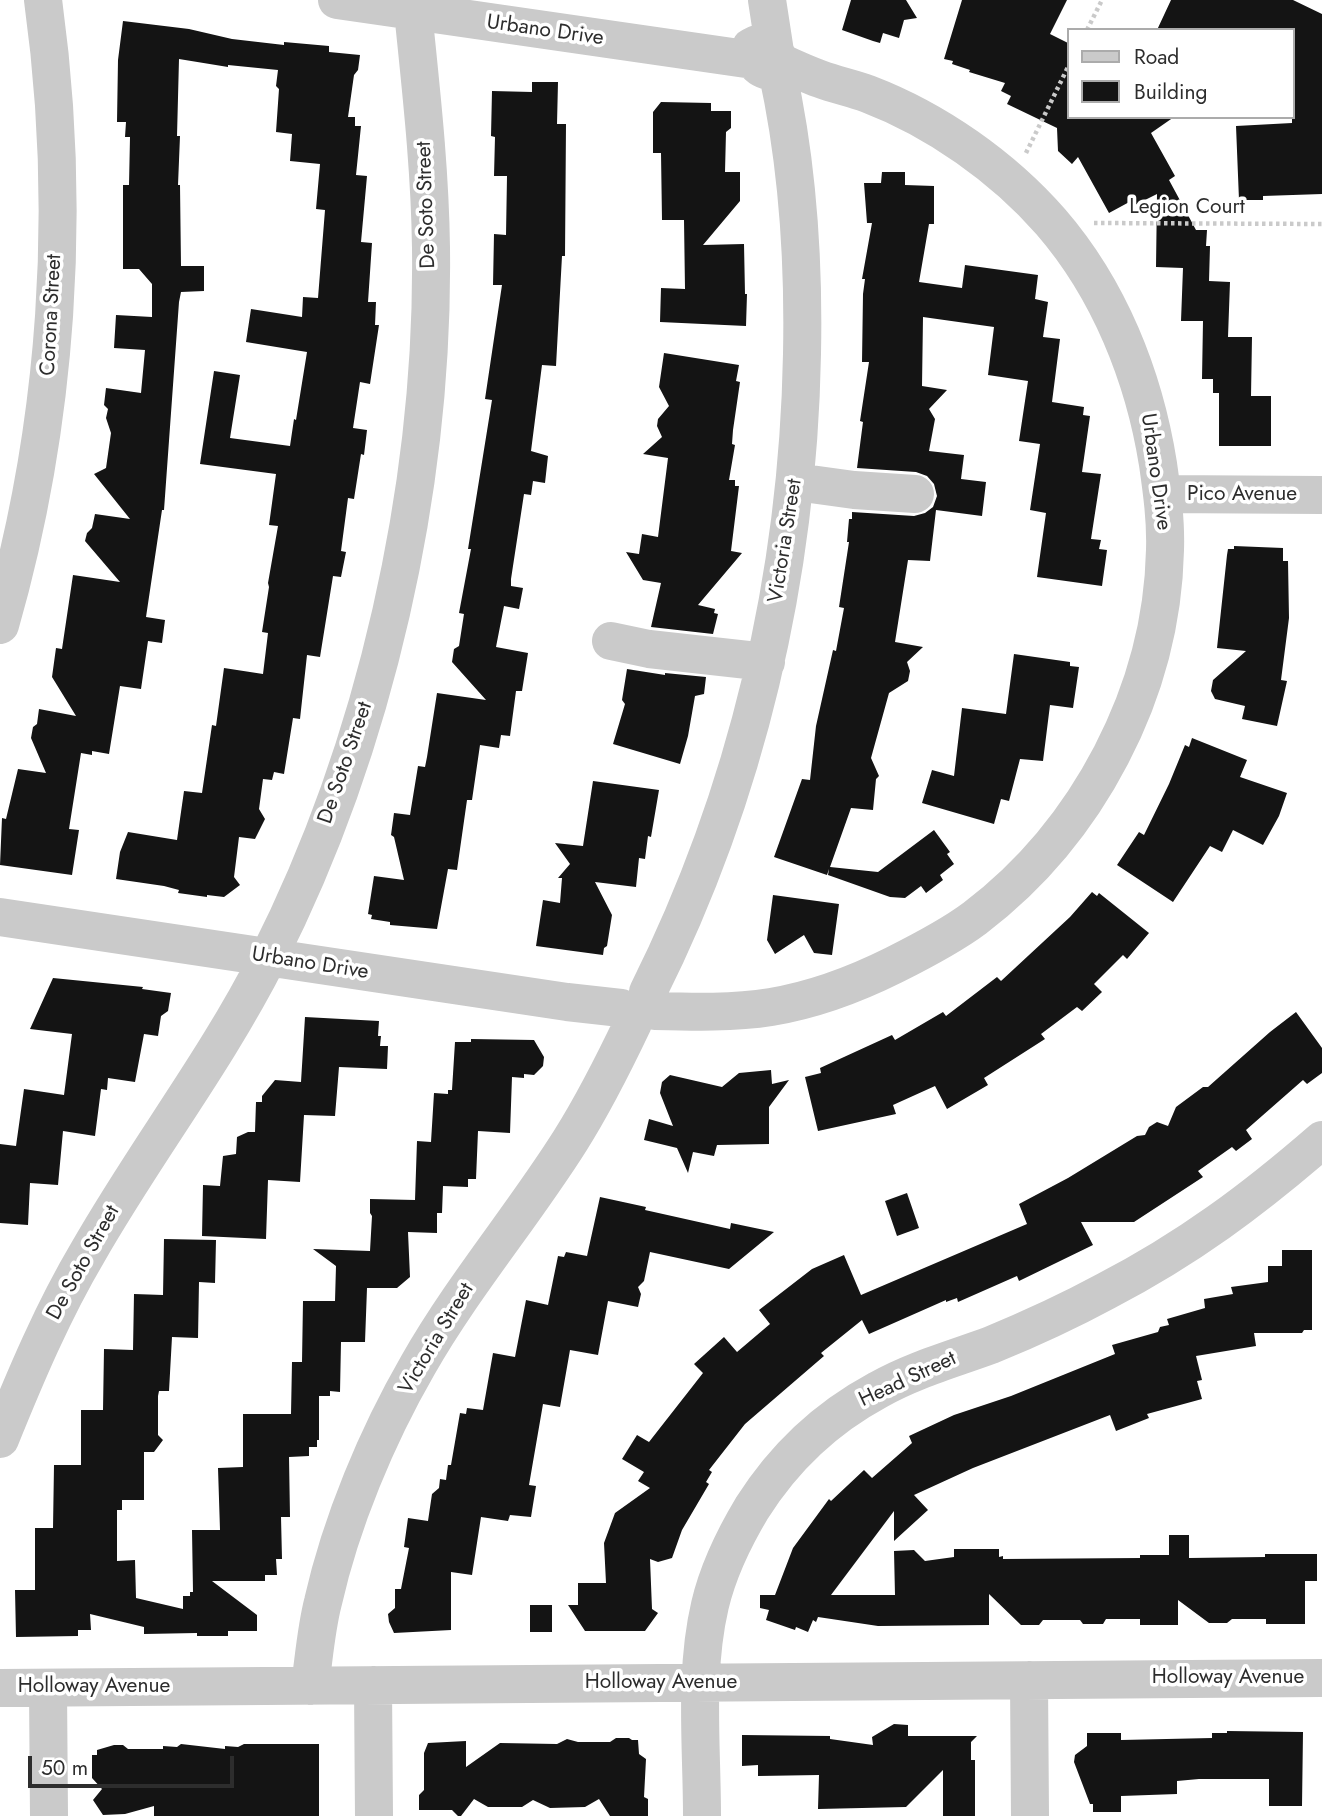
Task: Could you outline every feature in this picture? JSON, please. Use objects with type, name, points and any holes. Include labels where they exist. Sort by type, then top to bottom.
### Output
[{"type":"street","name":"Corona Street","points":[[0,625],[27,514],[51,359],[56,280],[57,195],[55,120],[43,0]]},
{"type":"street","name":"Urbano Drive","points":[[0,917],[554,1000],[639,1009],[707,1012],[771,1007],[819,995],[867,978],[922,951],[974,919],[1021,879],[1062,832],[1098,780],[1128,721],[1148,666],[1160,605],[1165,550],[1162,494],[1152,430],[1127,348],[1109,309],[1051,223],[1011,182],[963,146],[914,115],[868,94],[771,61],[337,0]]},
{"type":"street","name":"Victoria Street","points":[[310,1686],[323,1602],[334,1560],[392,1415],[444,1322],[571,1140],[639,1009],[705,867],[755,708],[786,552],[796,482],[802,396],[801,230],[790,127],[771,61],[767,0]]},
{"type":"street","name":"De Soto Street","points":[[0,1439],[27,1372],[87,1254],[220,1044],[268,957],[331,813],[379,660],[398,580],[413,498],[425,390],[431,249],[425,133],[413,11]]},
{"type":"street","points":[[796,482],[854,490],[915,494]]},
{"type":"street","name":"Pico Avenue","points":[[1162,494],[1322,495]]},
{"type":"street","points":[[611,641],[649,649],[766,662]]},
{"type":"street","name":"Head Street","points":[[702,1816],[701,1683],[710,1602],[724,1561],[743,1523],[770,1480],[803,1445],[839,1414],[879,1389],[1049,1320],[1166,1258],[1223,1221],[1322,1140]]},
{"type":"street","name":"Holloway Avenue","points":[[0,1688],[1322,1678]]},
{"type":"street","points":[[1029,1680],[1030,1816]]},
{"type":"street","points":[[373,1685],[374,1816]]},
{"type":"street","points":[[48,1688],[49,1816]]},
{"type":"path","points":[[1088,28],[1102,0]]},
{"type":"path","points":[[1011,182],[1066,72]]},
{"type":"path","name":"Legion Court","points":[[1051,223],[1322,224]]},
{"type":"building","points":[[851,0],[906,0],[917,18],[904,20],[899,38],[883,33],[880,43],[842,30]]},
{"type":"building","points":[[962,0],[1067,0],[1050,34],[1066,42],[1066,119],[1171,119],[1151,133],[1175,176],[1169,180],[1196,230],[1207,230],[1206,246],[1210,246],[1209,281],[1230,282],[1228,337],[1252,337],[1251,396],[1271,396],[1271,446],[1219,446],[1219,393],[1213,393],[1213,379],[1202,379],[1203,321],[1181,321],[1183,268],[1156,267],[1157,194],[1135,205],[1133,200],[1109,213],[1078,157],[1072,164],[1058,151],[1057,128],[1007,104],[1011,96],[1001,91],[1005,83],[969,72],[970,70],[952,64],[953,61],[944,59]]},
{"type":"building","points":[[1171,0],[1293,0],[1322,14],[1322,194],[1263,196],[1263,200],[1239,200],[1236,126],[1292,123],[1294,119],[1294,28],[1158,28]]},
{"type":"building","points":[[123,21],[189,29],[232,39],[284,45],[284,42],[329,46],[329,52],[360,55],[348,117],[355,117],[355,126],[361,126],[356,175],[367,176],[361,242],[372,243],[368,302],[376,302],[375,325],[379,325],[370,384],[360,382],[353,428],[367,430],[364,455],[361,454],[354,499],[348,498],[341,551],[346,552],[341,577],[333,576],[320,657],[307,655],[300,719],[293,718],[284,774],[274,772],[272,780],[263,779],[259,809],[265,819],[255,839],[239,837],[234,877],[240,885],[224,897],[178,893],[179,890],[164,886],[116,879],[120,852],[128,832],[177,840],[184,791],[202,793],[212,725],[216,726],[224,668],[263,674],[268,633],[262,632],[278,526],[269,525],[276,474],[200,464],[214,371],[240,375],[230,438],[290,446],[294,419],[296,420],[307,352],[246,342],[251,309],[302,317],[303,297],[318,298],[325,210],[316,209],[320,164],[290,161],[292,134],[276,132],[278,70],[228,67],[179,59],[177,136],[180,136],[178,185],[181,266],[204,266],[204,291],[181,292],[179,302],[164,510],[146,617],[165,620],[162,643],[148,641],[141,689],[120,686],[109,754],[92,751],[92,755],[81,753],[69,829],[79,830],[72,875],[0,865],[2,818],[6,819],[18,769],[46,773],[31,738],[39,709],[76,716],[52,677],[56,648],[62,649],[73,575],[120,582],[85,541],[87,533],[92,528],[95,514],[130,519],[94,474],[106,468],[111,433],[106,418],[108,409],[104,405],[106,388],[141,393],[145,350],[114,348],[116,315],[152,317],[152,284],[139,269],[123,269],[123,185],[129,185],[130,137],[125,137],[126,122],[117,122],[118,60]]},
{"type":"building","points":[[532,82],[558,82],[557,124],[566,124],[565,256],[562,256],[556,366],[542,365],[531,451],[548,456],[545,483],[533,481],[531,495],[524,494],[511,579],[511,586],[523,588],[519,609],[504,606],[496,647],[528,653],[522,691],[516,691],[510,736],[501,735],[499,748],[480,745],[472,800],[467,800],[457,870],[448,869],[437,929],[390,925],[390,922],[371,919],[372,915],[368,914],[374,876],[404,880],[394,837],[391,835],[394,813],[410,815],[418,766],[425,767],[437,693],[486,700],[452,662],[454,649],[459,646],[464,614],[459,613],[492,400],[485,399],[502,285],[493,285],[494,234],[506,235],[507,176],[494,176],[492,91],[532,92]]},
{"type":"building","points":[[661,102],[711,103],[711,111],[731,111],[731,128],[726,132],[725,172],[740,172],[740,201],[703,245],[744,244],[746,326],[660,322],[661,288],[685,289],[684,220],[662,220],[661,153],[653,153],[653,112]]},
{"type":"building","points":[[882,172],[905,172],[905,185],[934,186],[934,224],[929,224],[919,282],[962,288],[965,265],[1038,275],[1035,299],[1048,302],[1043,337],[1060,339],[1052,402],[1084,407],[1083,415],[1090,416],[1082,472],[1101,474],[1091,539],[1101,540],[1099,549],[1107,550],[1102,586],[1037,577],[1046,513],[1030,510],[1040,444],[1019,441],[1028,381],[988,375],[994,327],[923,317],[922,386],[947,390],[929,409],[935,419],[929,451],[964,455],[961,479],[986,482],[982,516],[936,510],[930,561],[908,560],[895,642],[923,647],[907,662],[910,671],[908,681],[889,693],[871,758],[879,776],[876,779],[873,810],[851,808],[830,867],[878,872],[934,830],[950,852],[947,854],[954,864],[940,875],[943,880],[926,893],[921,886],[905,898],[890,897],[828,875],[829,869],[827,875],[774,857],[802,779],[810,780],[816,726],[833,650],[836,651],[844,608],[839,607],[852,512],[914,516],[933,507],[937,496],[934,484],[927,476],[916,472],[857,468],[863,422],[860,421],[869,362],[862,362],[865,279],[862,279],[872,223],[867,223],[864,183],[881,183]]},
{"type":"building","points":[[664,353],[739,365],[736,381],[740,382],[732,444],[735,445],[729,480],[735,480],[735,486],[739,486],[731,551],[742,553],[698,605],[715,609],[714,613],[718,614],[713,634],[651,627],[661,583],[643,580],[626,552],[639,554],[642,534],[658,537],[668,458],[643,454],[662,437],[657,426],[658,419],[669,406],[659,387]]},
{"type":"building","points":[[1234,546],[1283,548],[1283,561],[1288,561],[1289,618],[1281,680],[1287,681],[1277,726],[1242,719],[1245,706],[1215,699],[1211,691],[1213,680],[1246,651],[1217,648],[1228,549],[1234,549]]},
{"type":"building","points":[[1014,654],[1070,662],[1070,666],[1079,667],[1073,708],[1050,705],[1043,761],[1020,759],[1009,801],[1001,799],[994,824],[922,803],[932,770],[954,776],[962,708],[1006,714]]},
{"type":"building","points":[[627,669],[665,675],[706,677],[704,694],[695,696],[680,764],[613,744],[625,704],[622,700]]},
{"type":"building","points":[[1192,738],[1247,760],[1240,777],[1287,793],[1279,816],[1263,845],[1233,830],[1222,852],[1210,846],[1173,902],[1117,865],[1139,832],[1144,835],[1185,745],[1189,747]]},
{"type":"building","points":[[593,781],[659,790],[645,859],[639,858],[636,887],[595,882],[612,915],[603,955],[536,946],[543,900],[560,903],[562,878],[558,878],[570,864],[555,843],[583,846]]},
{"type":"building","points":[[1092,892],[1097,896],[1099,893],[1149,933],[1127,959],[1123,955],[1094,984],[1102,992],[1082,1011],[1077,1007],[1041,1034],[1045,1039],[984,1078],[988,1085],[947,1109],[935,1086],[893,1105],[896,1114],[818,1131],[805,1077],[821,1073],[820,1068],[892,1035],[895,1040],[943,1012],[946,1016],[997,977],[1001,981],[1070,917]]},
{"type":"building","points":[[773,895],[839,904],[832,955],[814,953],[804,935],[775,954],[767,940]]},
{"type":"building","points":[[53,978],[143,987],[142,989],[171,993],[168,1011],[161,1016],[158,1036],[144,1034],[135,1082],[108,1078],[107,1090],[101,1089],[95,1136],[63,1131],[58,1185],[30,1183],[28,1225],[0,1223],[0,1144],[16,1146],[24,1089],[64,1095],[72,1034],[30,1029]]},
{"type":"building","points":[[1296,1012],[1322,1048],[1322,1073],[1307,1084],[1303,1080],[1246,1130],[1252,1139],[1236,1151],[1232,1147],[1198,1171],[1203,1177],[1134,1222],[1081,1222],[1093,1245],[1019,1281],[1017,1276],[958,1302],[957,1298],[946,1300],[869,1334],[862,1320],[821,1353],[824,1356],[745,1424],[709,1470],[712,1472],[706,1482],[709,1484],[682,1530],[672,1558],[658,1562],[650,1559],[652,1609],[658,1613],[645,1631],[585,1631],[568,1605],[578,1605],[578,1583],[606,1583],[604,1543],[615,1513],[650,1488],[638,1481],[644,1472],[622,1459],[637,1435],[649,1442],[703,1373],[694,1364],[724,1337],[737,1352],[770,1324],[759,1310],[812,1269],[844,1255],[861,1295],[1027,1224],[1019,1204],[1137,1136],[1145,1135],[1149,1127],[1157,1122],[1168,1126],[1176,1107],[1203,1087],[1208,1087]]},
{"type":"building","points":[[305,1017],[379,1021],[380,1046],[388,1046],[387,1069],[339,1067],[335,1116],[304,1115],[300,1182],[268,1180],[266,1239],[202,1236],[203,1185],[220,1186],[223,1156],[236,1154],[237,1137],[255,1132],[256,1102],[262,1102],[262,1096],[275,1080],[301,1082]]},
{"type":"building","points":[[471,1039],[534,1040],[544,1057],[543,1066],[534,1075],[512,1077],[510,1133],[478,1131],[476,1179],[468,1179],[468,1187],[443,1186],[442,1213],[437,1213],[437,1233],[408,1232],[410,1277],[397,1288],[367,1288],[365,1342],[341,1342],[340,1392],[330,1391],[330,1396],[319,1396],[317,1447],[309,1447],[309,1456],[289,1457],[290,1517],[281,1517],[282,1559],[276,1559],[277,1575],[265,1575],[265,1581],[212,1581],[257,1615],[257,1631],[228,1631],[228,1636],[197,1636],[197,1633],[144,1634],[144,1627],[90,1614],[91,1630],[78,1630],[78,1636],[16,1637],[15,1590],[35,1590],[35,1528],[53,1528],[54,1465],[81,1465],[81,1410],[103,1410],[104,1349],[133,1350],[134,1294],[163,1295],[164,1239],[216,1240],[215,1283],[199,1282],[198,1338],[172,1337],[169,1391],[159,1391],[158,1396],[158,1435],[163,1440],[154,1452],[144,1452],[144,1500],[122,1500],[122,1510],[117,1510],[117,1561],[135,1560],[136,1598],[183,1609],[183,1596],[190,1596],[190,1592],[193,1592],[192,1530],[220,1530],[218,1468],[243,1467],[243,1414],[291,1414],[292,1362],[302,1362],[303,1301],[335,1301],[336,1266],[313,1249],[370,1251],[370,1199],[415,1200],[417,1141],[431,1142],[434,1093],[448,1094],[448,1090],[452,1090],[455,1042],[471,1042]]},
{"type":"building","points":[[771,1070],[772,1084],[789,1080],[769,1107],[769,1144],[717,1145],[714,1156],[693,1152],[688,1173],[677,1148],[644,1140],[649,1119],[673,1126],[660,1093],[662,1082],[670,1075],[722,1087],[739,1073]]},
{"type":"building","points":[[907,1193],[919,1228],[897,1236],[885,1201]]},
{"type":"building","points":[[600,1197],[730,1229],[731,1223],[774,1232],[729,1269],[650,1252],[644,1281],[638,1287],[641,1294],[638,1307],[608,1301],[598,1355],[570,1350],[560,1407],[543,1404],[529,1485],[536,1486],[531,1517],[510,1515],[508,1521],[481,1517],[472,1575],[451,1572],[451,1630],[394,1633],[388,1614],[395,1608],[395,1589],[401,1589],[409,1548],[404,1547],[408,1518],[428,1521],[432,1494],[439,1488],[440,1479],[446,1480],[448,1465],[451,1465],[460,1413],[466,1414],[467,1408],[483,1410],[493,1353],[515,1357],[526,1300],[548,1305],[558,1256],[564,1257],[566,1252],[587,1256]]},
{"type":"building","points":[[1282,1250],[1312,1250],[1312,1330],[1304,1330],[1302,1333],[1254,1333],[1256,1346],[1196,1356],[1202,1380],[1197,1381],[1202,1399],[1147,1414],[1149,1418],[1116,1431],[1110,1415],[973,1468],[914,1495],[928,1510],[894,1541],[894,1511],[831,1595],[895,1595],[894,1551],[914,1550],[925,1561],[954,1557],[954,1549],[999,1549],[999,1557],[1003,1556],[1003,1559],[1140,1558],[1140,1555],[1169,1555],[1169,1535],[1189,1535],[1189,1558],[1317,1554],[1317,1581],[1305,1581],[1305,1624],[1266,1624],[1266,1619],[1232,1619],[1227,1623],[1209,1623],[1178,1600],[1178,1625],[1140,1625],[1140,1619],[1106,1619],[1103,1624],[1083,1624],[1080,1620],[1043,1620],[1039,1625],[1021,1625],[989,1594],[989,1625],[878,1626],[818,1617],[816,1622],[813,1620],[808,1632],[766,1620],[769,1610],[760,1608],[760,1595],[775,1595],[793,1548],[829,1499],[831,1501],[864,1470],[872,1478],[912,1443],[909,1436],[954,1415],[1011,1396],[1115,1354],[1112,1345],[1158,1332],[1160,1327],[1169,1325],[1167,1319],[1205,1308],[1204,1299],[1233,1294],[1231,1287],[1268,1282],[1268,1266],[1282,1266]]},
{"type":"building","points":[[530,1605],[552,1605],[552,1632],[530,1632]]},
{"type":"building","points":[[894,1724],[908,1725],[908,1736],[977,1736],[971,1742],[971,1760],[975,1760],[975,1816],[943,1816],[943,1770],[906,1807],[818,1809],[819,1775],[758,1776],[758,1765],[742,1766],[742,1735],[830,1736],[830,1739],[873,1745],[872,1737]]},
{"type":"building","points":[[1303,1732],[1302,1806],[1269,1806],[1269,1779],[1199,1779],[1177,1781],[1177,1794],[1121,1796],[1121,1812],[1093,1812],[1093,1804],[1090,1804],[1074,1762],[1075,1755],[1087,1746],[1087,1733],[1121,1733],[1121,1740],[1212,1738],[1212,1733]]},
{"type":"building","points":[[616,1738],[638,1740],[639,1754],[646,1759],[644,1797],[648,1799],[648,1816],[610,1816],[599,1799],[585,1807],[550,1808],[533,1800],[522,1807],[488,1807],[474,1799],[461,1816],[452,1810],[419,1810],[419,1795],[424,1790],[424,1753],[428,1743],[466,1741],[466,1767],[500,1743],[557,1744],[567,1739],[578,1742],[610,1742]]},
{"type":"building","points":[[181,1744],[225,1749],[225,1746],[238,1747],[244,1744],[319,1744],[319,1816],[154,1816],[154,1806],[125,1814],[103,1815],[93,1800],[102,1789],[92,1778],[92,1755],[97,1755],[97,1750],[114,1745],[123,1745],[128,1749],[163,1749],[163,1746],[177,1747]]}]
